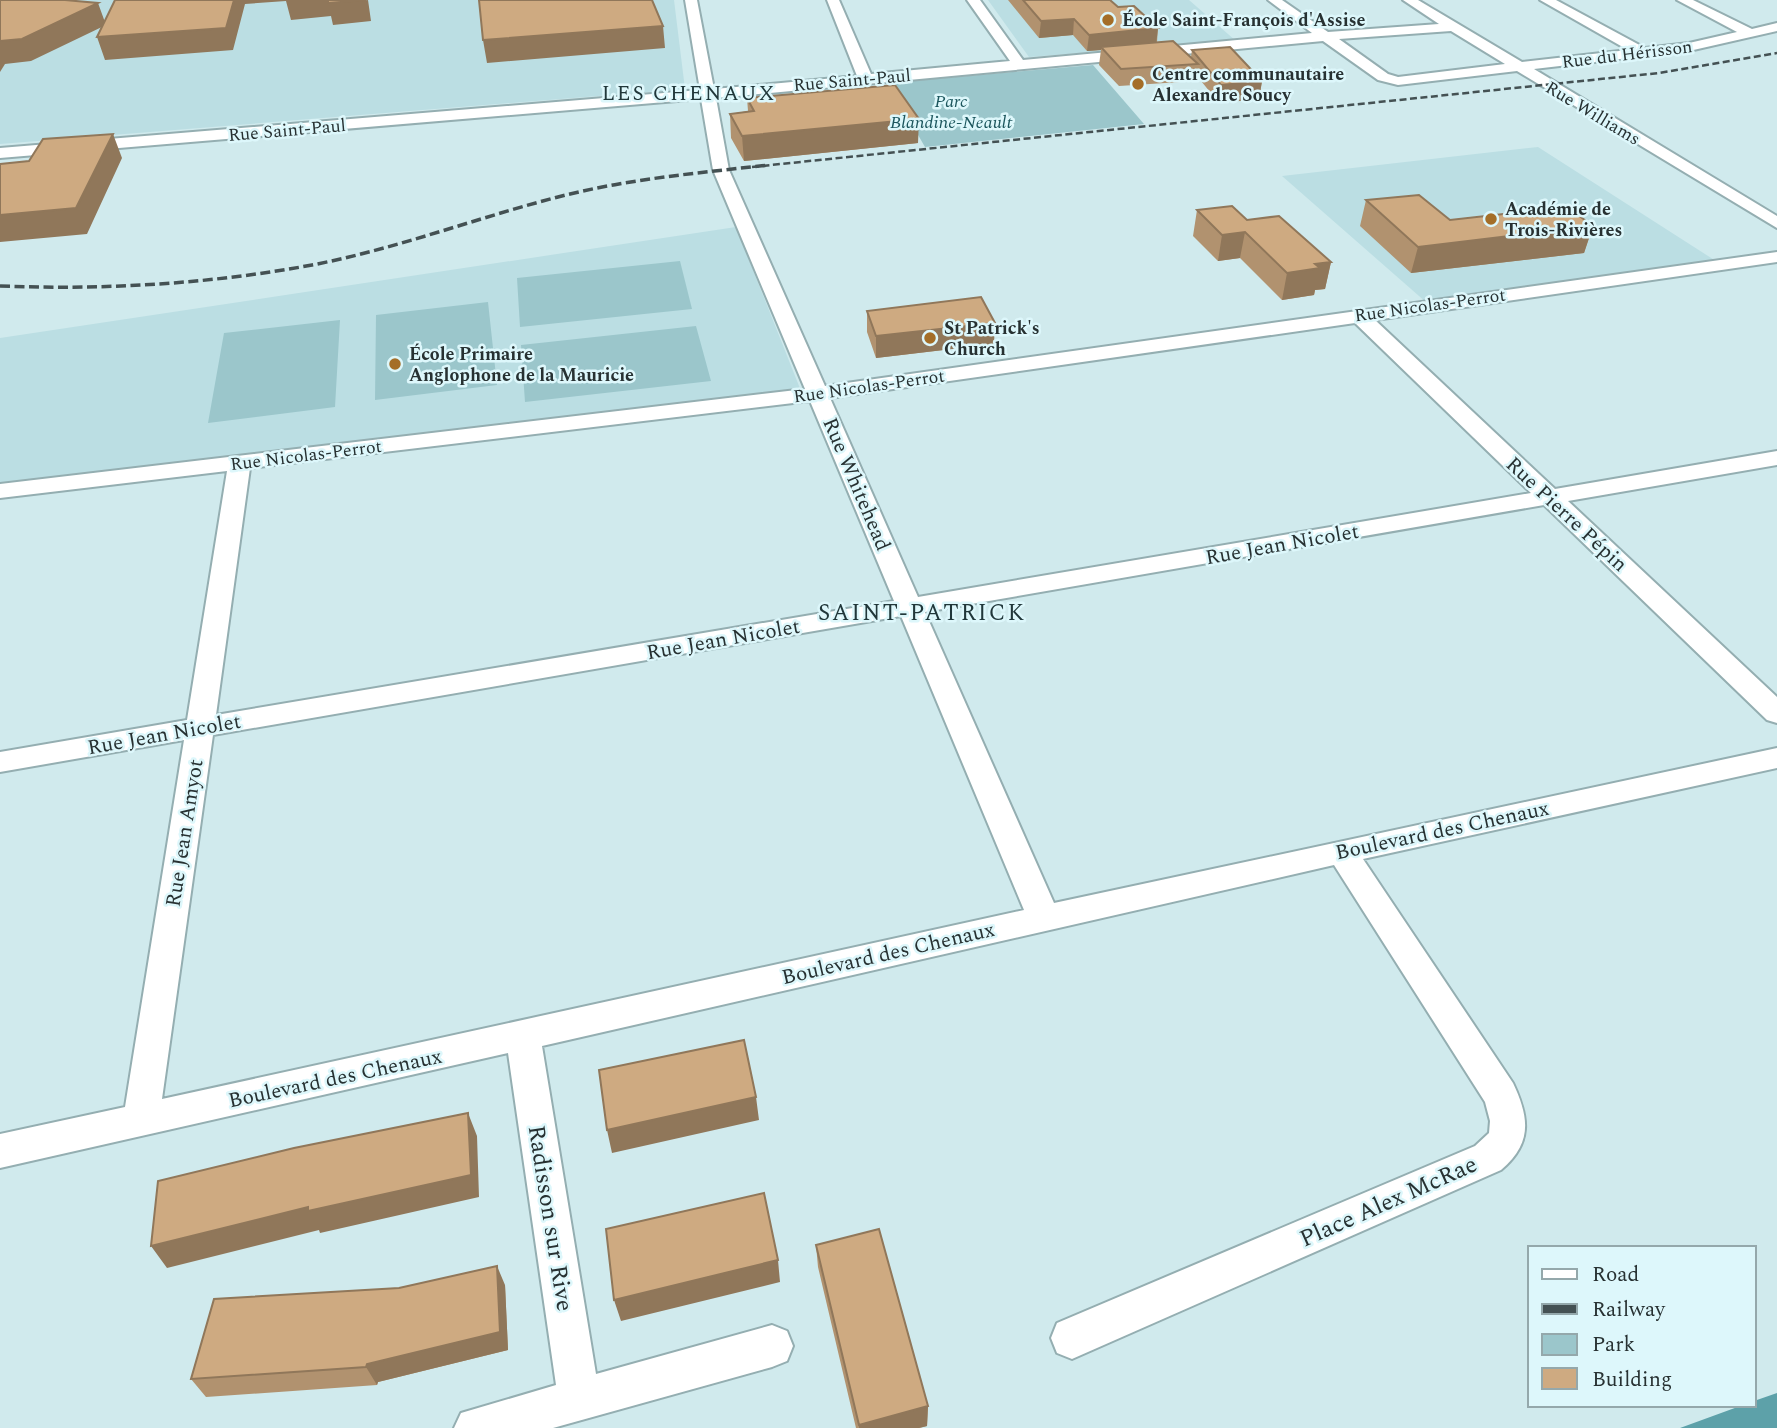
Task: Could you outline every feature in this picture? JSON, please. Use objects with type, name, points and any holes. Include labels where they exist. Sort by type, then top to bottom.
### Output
[{"type":"street","name":"Rue Whitehead","points":[[691,0],[721,170],[1044,918]]},
{"type":"street","points":[[833,0],[866,79]]},
{"type":"street","points":[[973,0],[1019,64]]},
{"type":"street","points":[[1274,0],[1325,37]]},
{"type":"street","name":"Rue Williams","points":[[1409,0],[1777,223]]},
{"type":"street","points":[[1546,0],[1644,53]]},
{"type":"street","points":[[1683,0],[1750,33]]},
{"type":"street","name":"Rue Saint-Paul","points":[[0,152],[707,94],[1453,27]]},
{"type":"street","name":"Rue du Hérisson","points":[[1325,37],[1383,78],[1392,80],[1693,47],[1777,27]]},
{"type":"street","name":"Rue Nicolas-Perrot","points":[[0,491],[818,394],[1777,257]]},
{"type":"street","name":"Rue Pierre Pépin","points":[[1357,315],[1777,713]]},
{"type":"street","name":"Rue Jean Nicolet","points":[[0,762],[1777,458]]},
{"type":"street","name":"Rue Jean Amyot","points":[[141,1120],[240,462]]},
{"type":"street","name":"Boulevard des Chenaux","points":[[0,1151],[523,1037],[1342,852],[1777,758]]},
{"type":"street","name":"Place Alex McRae","points":[[1073,1338],[1488,1158],[1502,1146],[1508,1127],[1505,1105],[1500,1094],[1342,852]]},
{"type":"street","name":"Radisson sur Rive","points":[[523,1037],[579,1399]]},
{"type":"street","points":[[476,1428],[772,1346]]},
{"type":"shaded area","points":[[0,0],[674,0],[685,89],[0,144]]},
{"type":"shaded area","name":"École Saint-François d'Assise","points":[[988,0],[1189,0],[1236,41],[1029,57]]},
{"type":"shaded area","name":"Académie de Trois-Rivières","points":[[1538,147],[1719,263],[1427,303],[1282,176]]},
{"type":"shaded area","name":"École Primaire Anglophone de la Mauricie","points":[[736,227],[801,391],[0,487],[0,338]]},
{"type":"shaded area","points":[[1777,1393],[1777,1428],[1680,1428],[1738,1407],[1756,1407],[1756,1400]]},
{"type":"green space","name":"Parc Blandine-Neault","points":[[1093,65],[1144,124],[925,147],[888,83]]},
{"type":"green space","points":[[680,261],[692,309],[520,327],[517,278]]},
{"type":"green space","points":[[488,302],[497,385],[375,400],[376,315]]},
{"type":"green space","points":[[340,320],[335,407],[208,423],[224,333]]},
{"type":"green space","points":[[696,326],[711,381],[525,402],[521,345]]},
{"type":"building","points":[[0,0],[98,3],[22,39],[0,41]]},
{"type":"building","points":[[115,0],[234,0],[226,28],[97,37]]},
{"type":"building","points":[[328,0],[366,0],[328,3]]},
{"type":"building","points":[[479,0],[652,0],[663,26],[483,40]]},
{"type":"building","points":[[1023,0],[1110,0],[1118,7],[1134,6],[1158,28],[1089,35],[1074,19],[1041,21]]},
{"type":"building","points":[[1173,41],[1198,64],[1121,69],[1101,47]]},
{"type":"building","points":[[1230,47],[1262,81],[1221,85],[1192,50]]},
{"type":"building","points":[[895,85],[919,119],[742,136],[730,114],[754,111],[747,98]]},
{"type":"building","points":[[113,134],[76,208],[0,215],[0,164],[29,161],[43,139]]},
{"type":"building","points":[[1419,195],[1450,220],[1567,207],[1593,226],[1418,247],[1366,200]]},
{"type":"building","points":[[1232,206],[1247,220],[1279,216],[1331,262],[1315,264],[1320,268],[1287,273],[1245,232],[1222,235],[1197,210]]},
{"type":"building","points":[[981,297],[995,323],[876,336],[867,311]]},
{"type":"building","points":[[744,1040],[756,1097],[607,1130],[599,1070]]},
{"type":"building","points":[[468,1113],[471,1175],[308,1211],[308,1207],[151,1246],[158,1181],[294,1148]]},
{"type":"building","points":[[764,1193],[778,1260],[614,1300],[606,1229]]},
{"type":"building","points":[[879,1229],[928,1406],[859,1425],[816,1245]]},
{"type":"building","points":[[497,1266],[500,1332],[367,1364],[366,1367],[191,1379],[214,1299],[399,1288]]},
{"type":"railway","points":[[752,167],[1659,73],[1777,53]]},
{"type":"railway","points":[[0,286],[157,284],[273,272],[374,251],[527,205],[584,191],[663,177],[769,165]]},
{"type":"place","name":"École Saint-François d'Assise","points":[[1108,20]]},
{"type":"place","name":"Centre communautaire Alexandre Soucy","points":[[1138,84]]},
{"type":"place","name":"Académie de Trois-Rivières","points":[[1491,219]]},
{"type":"place","name":"St Patrick's Church","points":[[930,338]]},
{"type":"place","name":"École Primaire Anglophone de la Mauricie","points":[[395,364]]},
{"type":"district","name":"LES CHENAUX","points":[[689,93]]},
{"type":"district","name":"SAINT-PATRICK","points":[[922,612]]}]
